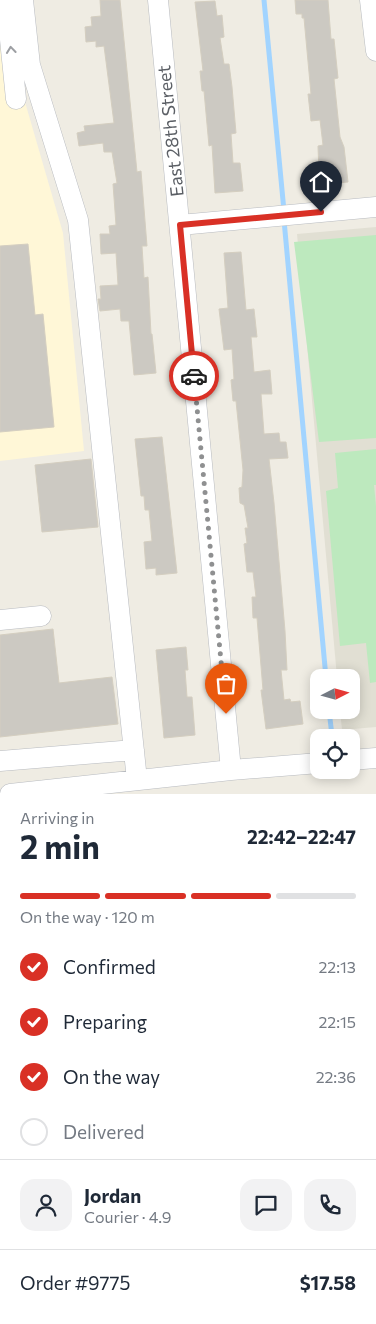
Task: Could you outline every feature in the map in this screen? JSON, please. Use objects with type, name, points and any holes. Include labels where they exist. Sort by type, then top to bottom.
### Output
[{"type":"street","points":[[6,0],[16,99]]},
{"type":"street","points":[[23,0],[30,64],[78,220],[137,780]]},
{"type":"street","name":"East 28th Street","points":[[158,0],[232,770]]},
{"type":"street","points":[[370,0],[376,51]]},
{"type":"street","points":[[180,225],[376,207]]},
{"type":"street","points":[[0,620],[41,616]]},
{"type":"street","points":[[0,761],[134,750]]},
{"type":"street","points":[[79,754],[83,786]]},
{"type":"street","points":[[360,759],[376,758]]},
{"type":"street","points":[[10,794],[83,786],[107,789],[137,780],[310,764]]},
{"type":"shaded area","points":[[0,0],[25,102],[63,233],[84,451],[0,461]]},
{"type":"shaded area","points":[[376,227],[376,727],[342,729],[341,719],[360,719],[360,669],[336,669],[297,234]]},
{"type":"green space","points":[[376,235],[376,438],[319,442],[294,242]]},
{"type":"green space","points":[[376,449],[376,485],[374,485],[376,506],[376,682],[370,683],[366,643],[340,646],[326,491],[338,488],[335,453]]},
{"type":"building","points":[[100,0],[120,0],[137,172],[141,171],[147,246],[142,246],[144,278],[148,277],[151,334],[156,373],[134,375],[129,321],[121,321],[120,309],[100,311],[98,299],[101,299],[100,286],[118,285],[116,253],[101,254],[100,234],[110,234],[109,226],[116,225],[113,184],[117,183],[112,152],[104,152],[103,143],[79,146],[77,133],[85,131],[84,126],[114,123],[104,46],[96,47],[96,41],[86,42],[85,27],[92,26],[91,17],[101,16]]},
{"type":"building","points":[[295,0],[328,0],[331,39],[334,39],[338,78],[334,79],[340,137],[344,147],[348,182],[327,184],[327,173],[319,174],[318,146],[323,145],[320,120],[311,121],[308,94],[311,94],[304,18],[302,18],[302,14],[296,14]]},
{"type":"building","points":[[215,1],[217,16],[222,15],[224,37],[220,38],[224,64],[229,64],[232,87],[236,133],[231,134],[233,163],[240,163],[243,191],[215,193],[212,145],[209,146],[204,91],[202,91],[200,71],[203,71],[195,2]]},
{"type":"building","points":[[28,244],[35,315],[43,314],[54,427],[0,432],[0,246]]},
{"type":"building","points":[[241,252],[246,310],[254,309],[257,337],[251,337],[254,372],[270,370],[272,394],[261,394],[264,434],[279,433],[280,442],[286,442],[288,458],[269,459],[285,631],[287,670],[281,670],[284,700],[290,699],[291,702],[300,701],[303,724],[266,729],[261,690],[263,690],[257,618],[253,618],[252,597],[256,597],[253,572],[247,572],[244,544],[247,543],[245,528],[248,528],[244,505],[240,503],[239,488],[242,487],[243,470],[236,401],[233,401],[231,380],[234,379],[232,349],[224,350],[219,309],[228,308],[224,253]]},
{"type":"building","points":[[162,437],[177,573],[156,575],[156,568],[146,569],[144,542],[152,541],[149,510],[145,510],[144,496],[141,496],[135,439]]},
{"type":"building","points":[[91,459],[98,527],[42,532],[35,465]]},
{"type":"building","points":[[53,629],[59,683],[112,677],[118,724],[0,737],[0,635]]},
{"type":"building","points":[[186,647],[188,670],[185,670],[187,697],[192,697],[195,735],[164,738],[156,650]]},
{"type":"waterway","points":[[264,0],[284,211]]},
{"type":"waterway","points":[[284,220],[325,669]]},
{"type":"waterway","points":[[330,719],[331,729]]},
{"type":"way so far","points":[[194,376],[226,714]]},
{"type":"route","points":[[194,376],[180,225],[321,212]]}]
